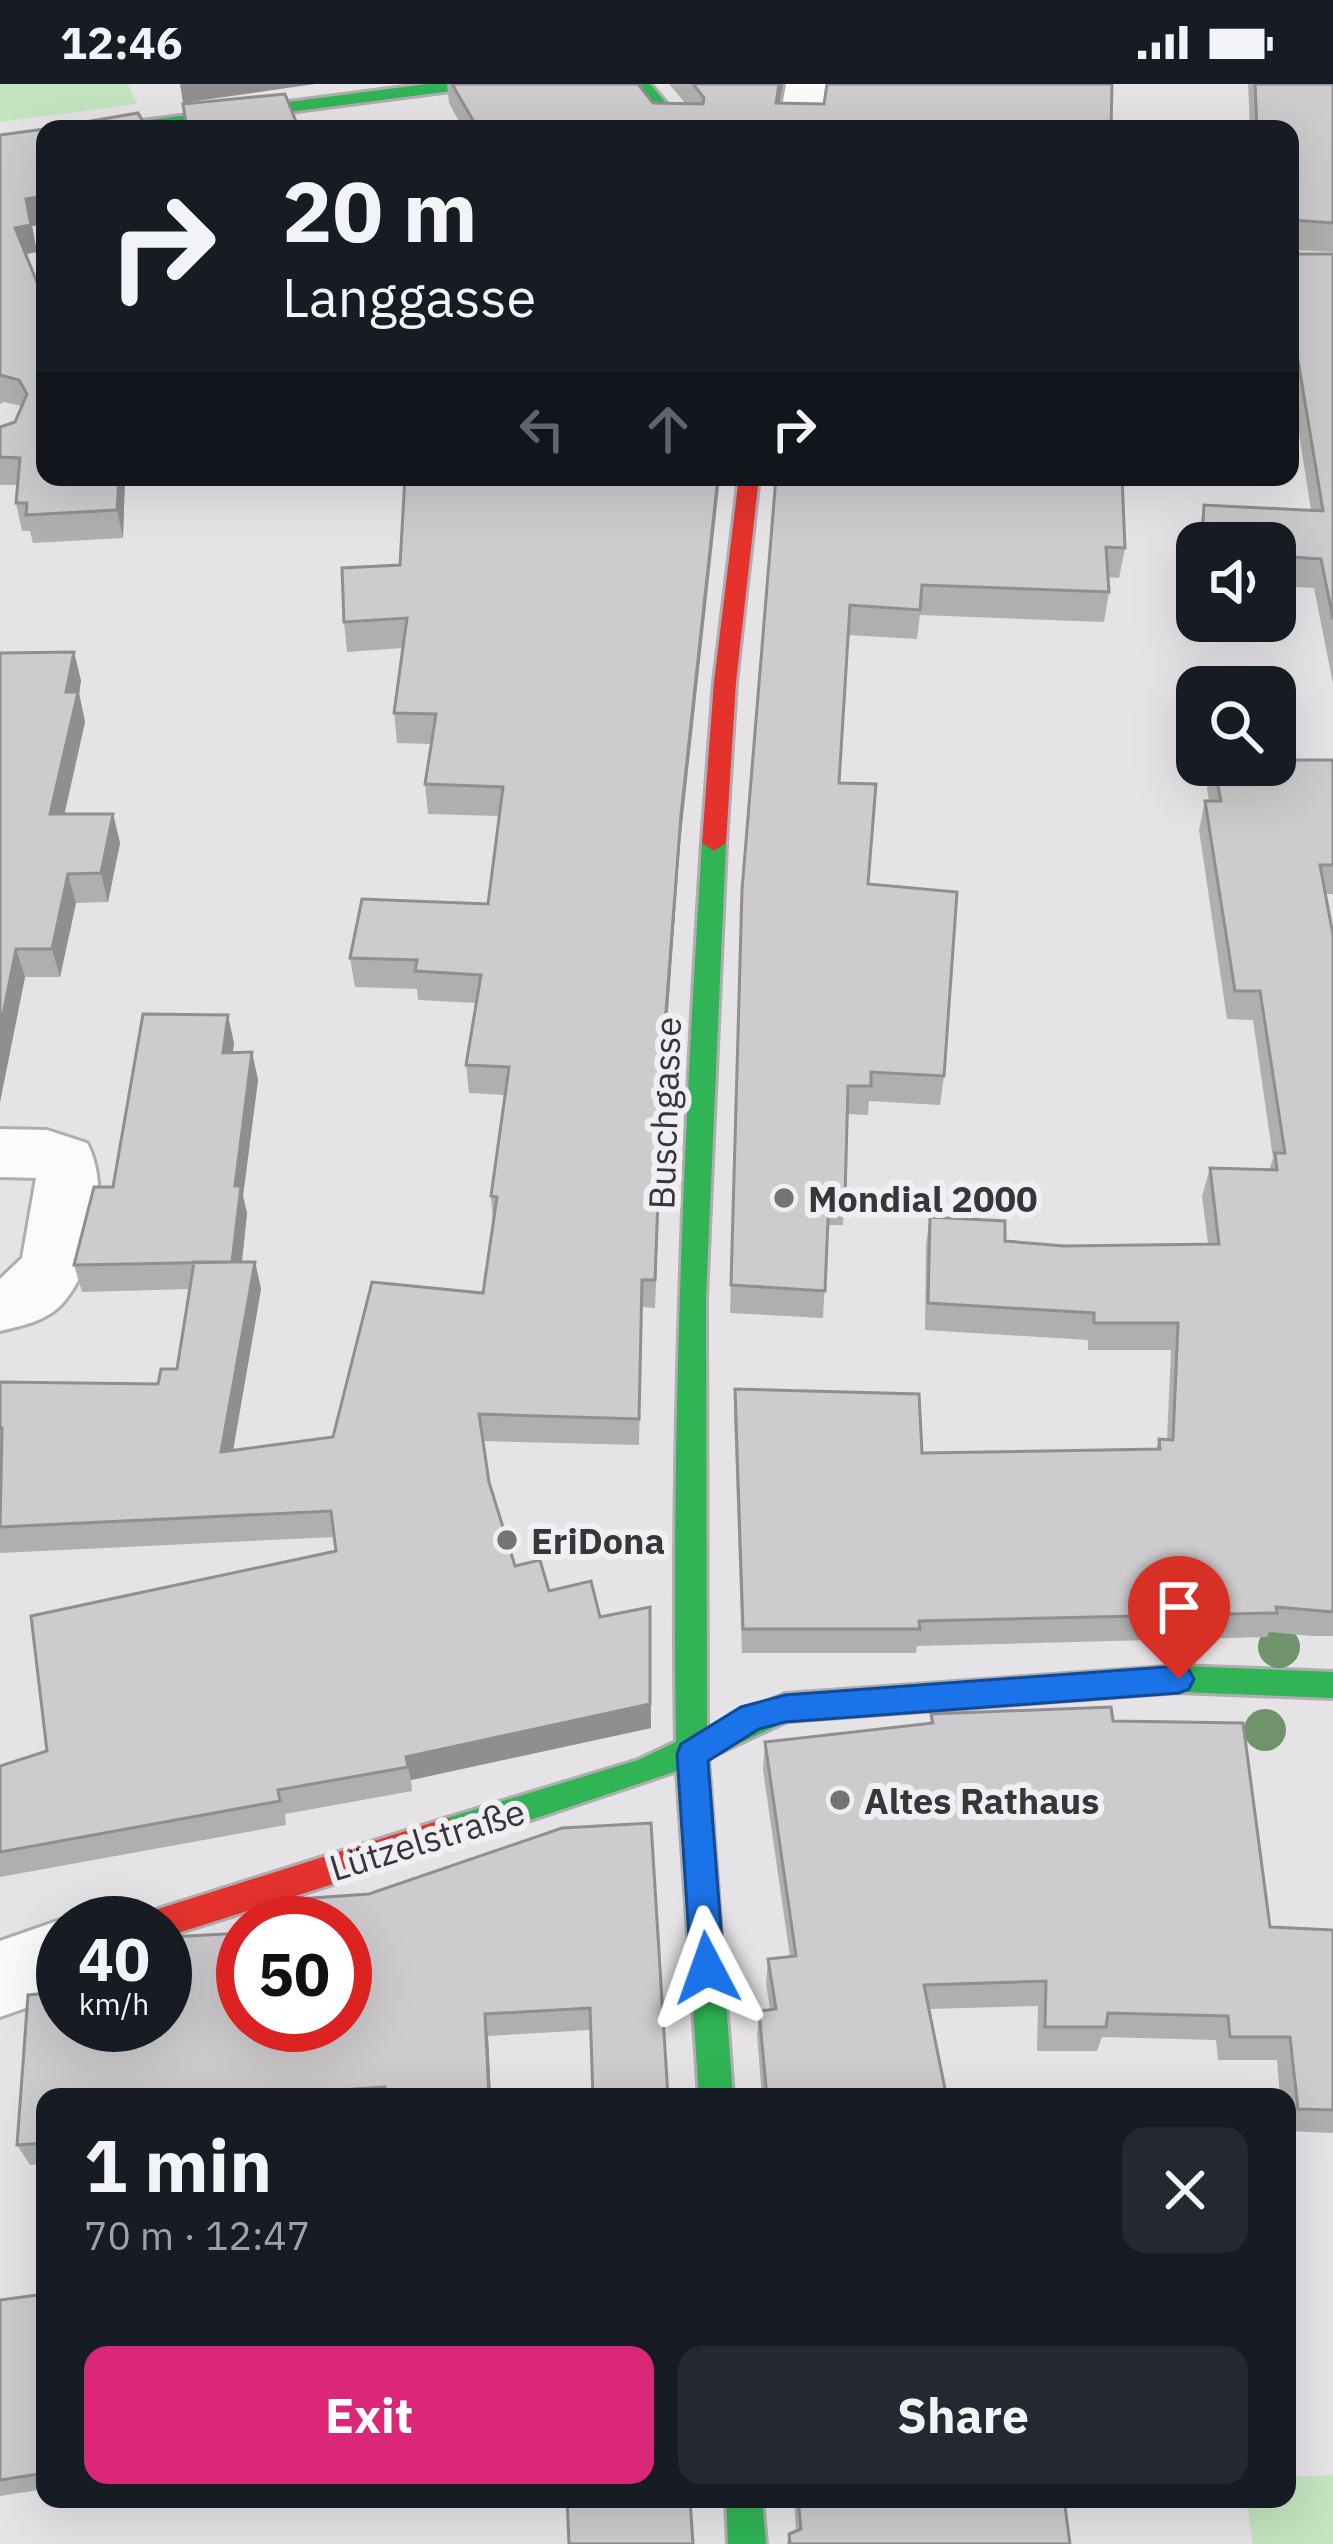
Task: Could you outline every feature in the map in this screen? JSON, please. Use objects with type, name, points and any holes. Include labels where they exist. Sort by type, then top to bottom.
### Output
[{"type":"street","points":[[188,120],[466,84]]},
{"type":"street","points":[[641,84],[671,120]]},
{"type":"street","points":[[801,120],[806,84]]},
{"type":"street","name":"Buschgasse","points":[[715,2088],[692,1754],[691,1425],[699,1068],[725,682],[748,486]]},
{"type":"street","points":[[0,1154],[46,1154],[65,1160],[68,1177],[47,1282],[32,1298],[0,1305]]},
{"type":"street","name":"Lützelstraße","points":[[192,1913],[692,1754],[752,1717],[785,1708],[1179,1679],[1333,1685]]},
{"type":"street","points":[[0,1979],[36,1966]]},
{"type":"street","points":[[745,2508],[747,2544]]},
{"type":"green space","points":[[0,84],[128,84],[137,104],[0,122]]},
{"type":"green space","points":[[1333,2475],[1333,2544],[1253,2544],[1247,2508],[1296,2508],[1296,2477]]},
{"type":"building","points":[[452,84],[638,84],[653,103],[703,104],[693,84],[779,84],[776,103],[824,104],[827,84],[1112,84],[1111,120],[473,120]]},
{"type":"building","points":[[1255,84],[1333,84],[1333,223],[1299,220],[1299,120],[1257,120]]},
{"type":"building","points":[[285,94],[295,120],[186,120],[183,104]]},
{"type":"building","points":[[138,113],[142,120],[97,120]]},
{"type":"building","points":[[36,130],[36,197],[26,199],[31,225],[15,228],[36,280],[36,486],[118,486],[117,510],[26,515],[27,503],[16,503],[20,458],[0,457],[0,427],[15,422],[27,394],[19,380],[0,375],[0,135]]},
{"type":"building","points":[[1299,254],[1333,254],[1333,619],[1321,559],[1296,557],[1296,522],[1203,522],[1204,505],[1323,511],[1299,366]]},
{"type":"building","points":[[404,486],[717,486],[681,815],[664,1037],[655,1280],[642,1280],[639,1419],[479,1414],[489,1482],[515,1566],[540,1560],[549,1591],[591,1581],[600,1617],[650,1607],[650,1704],[406,1757],[408,1767],[278,1790],[280,1801],[0,1852],[0,1766],[47,1751],[31,1616],[336,1551],[331,1511],[0,1527],[0,1382],[158,1384],[161,1369],[177,1369],[194,1262],[255,1262],[221,1452],[333,1437],[372,1282],[483,1293],[509,1067],[466,1065],[481,975],[415,971],[417,960],[350,958],[362,899],[488,904],[503,787],[425,784],[436,714],[394,713],[407,618],[344,622],[342,568],[400,565]]},
{"type":"building","points":[[775,486],[1122,486],[1125,548],[1106,547],[1109,592],[922,585],[920,610],[850,605],[839,783],[876,784],[868,884],[957,892],[944,1076],[871,1072],[871,1086],[848,1086],[845,1197],[829,1196],[825,1291],[731,1285],[742,890]]},
{"type":"building","points":[[74,652],[66,692],[78,692],[50,814],[113,814],[101,873],[68,874],[52,949],[16,949],[0,1029],[0,653]]},
{"type":"building","points":[[1296,760],[1333,760],[1333,865],[1320,865],[1333,935],[1333,1612],[1276,1607],[1277,1613],[919,1621],[920,1629],[743,1629],[735,1389],[919,1394],[922,1453],[1160,1449],[1159,1439],[1173,1440],[1178,1323],[1094,1323],[1094,1313],[928,1303],[930,1217],[1005,1221],[1005,1241],[1064,1246],[1219,1244],[1210,1168],[1277,1170],[1275,1153],[1285,1153],[1260,991],[1235,991],[1205,801],[1221,801],[1218,786],[1296,786]]},
{"type":"building","points":[[143,1014],[228,1015],[223,1053],[252,1052],[235,1186],[241,1186],[232,1262],[74,1265],[94,1187],[113,1187]]},
{"type":"building","points":[[1111,1707],[1113,1721],[1243,1723],[1270,1927],[1333,1930],[1333,2110],[1298,2109],[1290,2037],[1230,2037],[1228,2016],[1108,2013],[1106,2027],[1045,2027],[1046,1981],[924,1985],[945,2088],[766,2088],[759,2011],[776,2009],[768,1959],[796,1956],[765,1742],[933,1723],[931,1714]]},
{"type":"building","points":[[651,1823],[667,2088],[593,2088],[590,2008],[485,2014],[489,2088],[36,2088],[36,2144],[17,2145],[28,1995],[36,1994],[36,2052],[192,2052],[192,1936],[216,1934],[216,2052],[372,2052],[372,1896],[341,1896],[369,1894],[562,1828]]},
{"type":"building","points":[[36,2295],[36,2474],[0,2480],[0,2300]]},
{"type":"building","points":[[567,2508],[691,2508],[693,2544],[569,2544]]},
{"type":"building","points":[[799,2508],[1065,2508],[1070,2544],[790,2544],[789,2534],[801,2529]]},
{"type":"traffic: fast","points":[[188,120],[466,84]]},
{"type":"traffic: fast","points":[[641,84],[671,120]]},
{"type":"traffic: fast","points":[[714,843],[696,1184],[689,1525],[694,1795],[715,2088]]},
{"type":"traffic: fast","points":[[447,1833],[643,1772],[785,1708],[1179,1679],[1333,1685]]},
{"type":"traffic: fast","points":[[745,2508],[747,2544]]},
{"type":"traffic: jam","points":[[714,843],[725,682],[748,486]]},
{"type":"traffic: jam","points":[[192,1913],[447,1833]]},
{"type":"place","name":"Mondial 2000","points":[[784,1198]]},
{"type":"place","name":"EriDona","points":[[507,1540]]},
{"type":"place","name":"Altes Rathaus","points":[[840,1800]]},
{"type":"route","points":[[707,1968],[692,1754],[752,1717],[785,1708],[1179,1679]]}]
